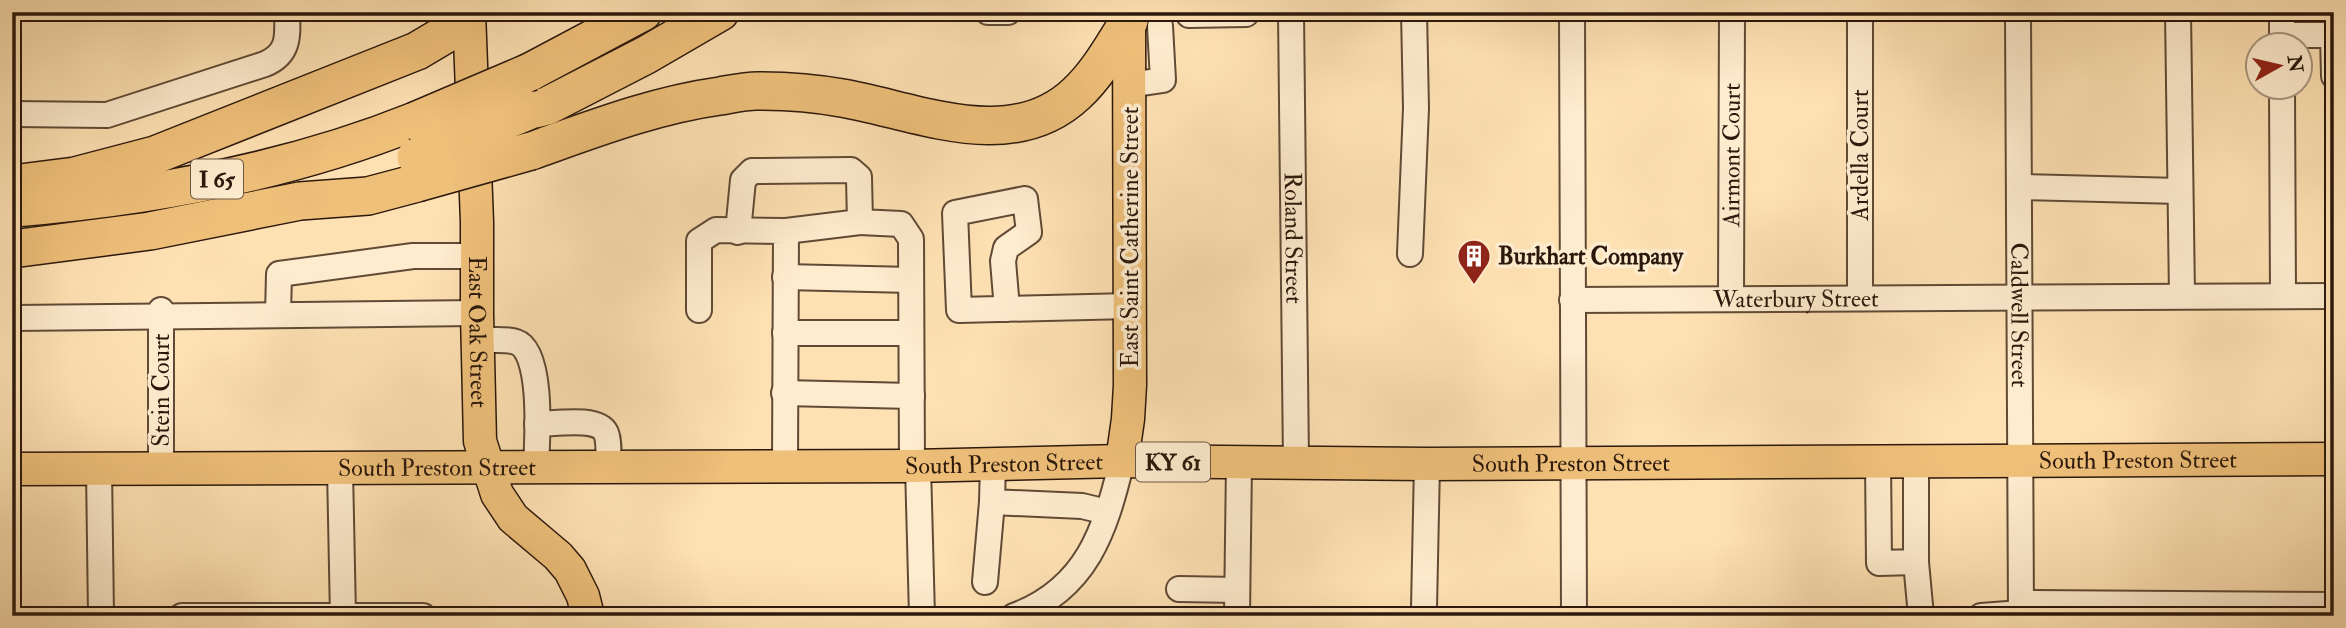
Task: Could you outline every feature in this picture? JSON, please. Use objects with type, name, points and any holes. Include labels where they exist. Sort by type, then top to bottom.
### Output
[{"type":"highway","points":[[12,184],[75,176],[155,155],[416,51],[444,36],[467,12]]},
{"type":"highway","points":[[417,170],[531,110],[558,100],[646,55],[714,16]]},
{"type":"highway","name":"I 65","points":[[12,208],[159,191],[250,173],[338,148],[415,121],[530,72],[635,17]]},
{"type":"highway","points":[[417,170],[531,151],[644,113],[694,100],[754,91],[832,97],[940,121],[988,126],[1028,121],[1061,106],[1076,94],[1137,21]]},
{"type":"highway","name":"I 65","points":[[12,249],[150,231],[300,201],[368,196],[417,170]]},
{"type":"main road","name":"East Oak Street","points":[[467,12],[477,256],[480,441],[497,494],[513,518],[558,556],[570,570],[583,596],[588,616]]},
{"type":"main road","name":"East Saint Catherine Street","points":[[1122,461],[1129,395],[1129,85],[1137,21]]},
{"type":"main road","name":"South Preston Street","points":[[12,469],[915,466],[993,462],[1122,461],[1427,464],[2334,459]]},
{"type":"street","points":[[12,114],[107,115],[265,64],[278,58],[285,48],[288,12]]},
{"type":"street","points":[[988,12],[1008,12]]},
{"type":"street","points":[[1137,21],[1189,14],[1246,12]]},
{"type":"street","name":"Roland Street","points":[[1290,12],[1296,463]]},
{"type":"street","points":[[1410,254],[1416,108],[1414,12]]},
{"type":"street","points":[[1572,12],[1574,616]]},
{"type":"street","name":"Airmont Court","points":[[1731,299],[1732,12]]},
{"type":"street","name":"Ardella Court","points":[[1860,12],[1860,298]]},
{"type":"street","name":"Caldwell Street","points":[[2018,12],[2021,611]]},
{"type":"street","points":[[2178,12],[2182,296]]},
{"type":"street","points":[[2282,31],[2333,35],[2334,76]]},
{"type":"street","points":[[2282,102],[2283,296]]},
{"type":"street","points":[[738,232],[743,180],[752,171],[852,170],[859,177],[860,222]]},
{"type":"street","points":[[2019,187],[2180,191]]},
{"type":"street","points":[[1007,309],[1003,261],[1006,248],[1029,232],[1025,199],[955,213],[960,310],[1007,309],[1130,306]]},
{"type":"street","points":[[699,310],[699,241],[716,230],[786,231],[860,222],[901,224],[911,239],[912,396],[922,616]]},
{"type":"street","points":[[785,466],[786,231]]},
{"type":"street","points":[[278,314],[279,274],[413,256],[477,256]]},
{"type":"street","points":[[785,277],[911,281]]},
{"type":"street","name":"Waterbury Street","points":[[1572,300],[2334,296]]},
{"type":"street","points":[[12,318],[161,313],[278,314],[477,327],[524,347],[534,373],[537,467]]},
{"type":"street","name":"Stein Court","points":[[161,313],[161,469]]},
{"type":"street","points":[[785,333],[911,333]]},
{"type":"street","points":[[784,393],[912,396]]},
{"type":"street","points":[[537,424],[592,423],[601,427],[608,442],[608,467]]},
{"type":"street","points":[[1014,616],[1049,599],[1074,577],[1092,552],[1122,461]]},
{"type":"street","points":[[1878,461],[1879,563],[1916,562]]},
{"type":"street","points":[[1916,461],[1916,562],[1921,616]]},
{"type":"street","points":[[985,582],[993,462]]},
{"type":"street","points":[[1237,616],[1239,463]]},
{"type":"street","points":[[1424,608],[1427,464]]},
{"type":"street","points":[[340,468],[343,615]]},
{"type":"street","points":[[99,469],[101,616]]},
{"type":"street","points":[[992,502],[1082,506],[1107,512]]},
{"type":"street","points":[[1179,590],[1237,590]]},
{"type":"street","points":[[1981,616],[2021,611],[2334,605]]},
{"type":"street","points":[[182,616],[424,616]]},
{"type":"place","name":"Burkhart Company","points":[[1474,286]]}]
